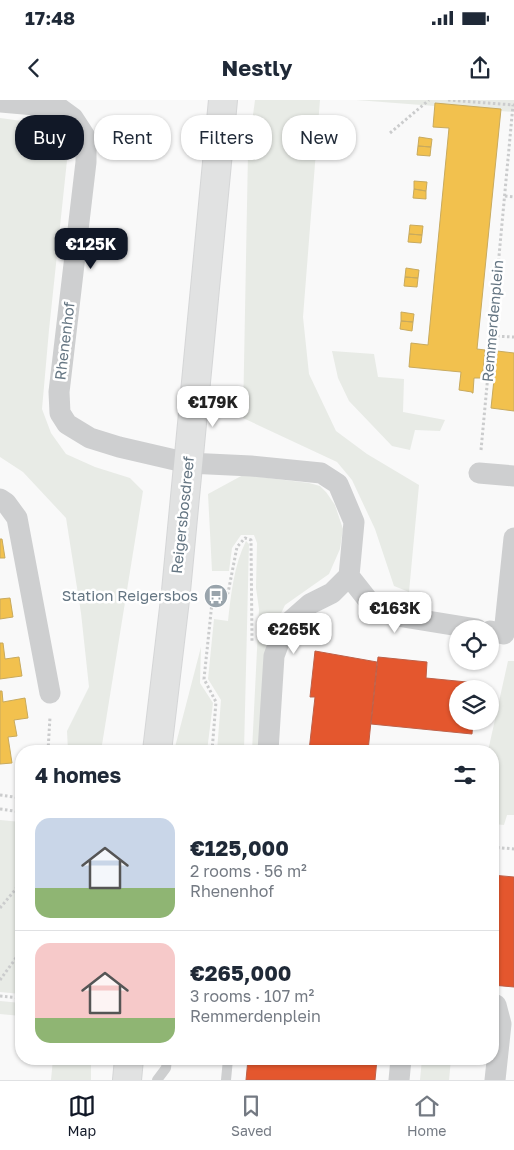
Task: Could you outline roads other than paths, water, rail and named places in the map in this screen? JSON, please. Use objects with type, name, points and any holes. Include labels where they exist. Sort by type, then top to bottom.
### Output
[{"type":"street","name":"Reigersbosdreef","points":[[158,745],[176,592],[223,100]]},
{"type":"street","name":"Rhenenhof","points":[[0,102],[58,108],[73,118],[86,138],[86,162],[59,392],[60,413],[67,424],[90,438],[119,447],[188,463]]},
{"type":"street","points":[[188,463],[251,466],[321,473],[338,484],[354,522],[349,576],[332,594],[310,604],[285,626],[274,656],[268,745]]},
{"type":"street","points":[[479,472],[514,476]]},
{"type":"street","points":[[0,499],[6,503],[17,518],[50,693]]},
{"type":"street","points":[[503,633],[514,538]]},
{"type":"street","points":[[349,576],[375,609],[397,616],[449,624]]},
{"type":"street","points":[[499,1016],[501,1024],[499,1040]]},
{"type":"street","points":[[127,1080],[128,1065]]},
{"type":"street","points":[[399,1080],[400,1065]]},
{"type":"street","points":[[494,1080],[496,1065]]},
{"type":"lane","points":[[157,1080],[166,1065]]},
{"type":"lane","points":[[226,1080],[227,1065]]},
{"type":"place","name":"Station Reigersbos","points":[[216,596]]}]
